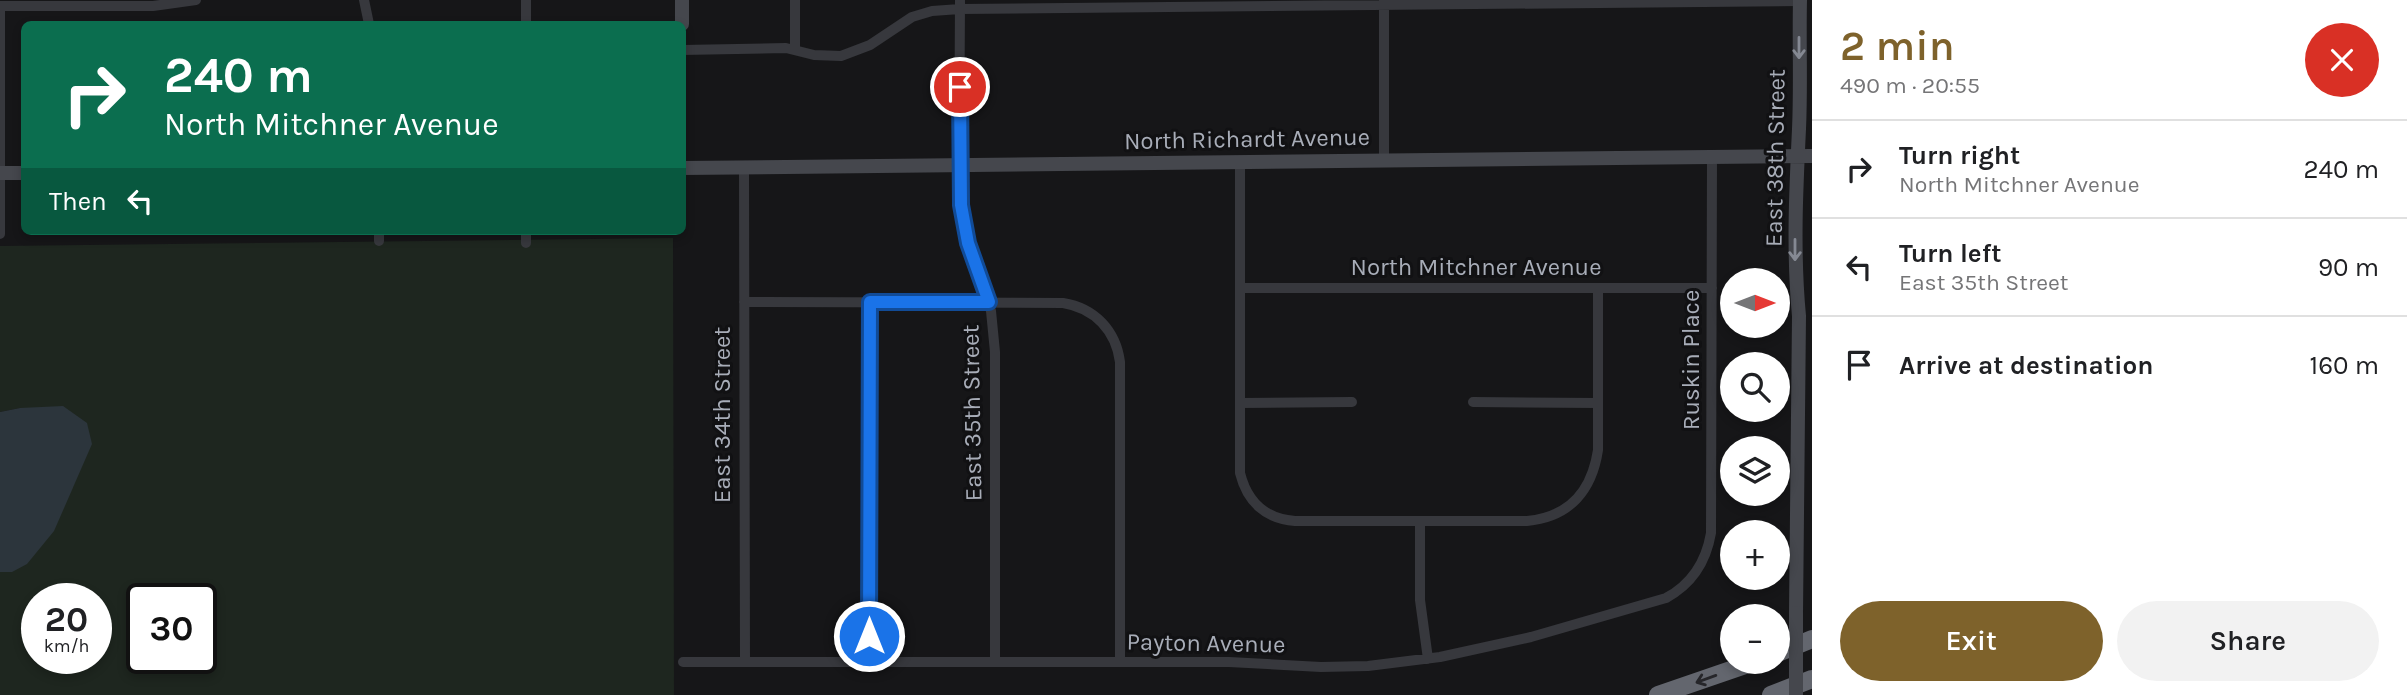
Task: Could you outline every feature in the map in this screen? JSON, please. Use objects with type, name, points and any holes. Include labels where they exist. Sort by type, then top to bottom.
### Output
[{"type":"highway","points":[[1790,648],[1812,639]]},
{"type":"highway","points":[[1658,695],[1720,674]]},
{"type":"highway","points":[[1771,695],[1812,679]]},
{"type":"street","points":[[0,234],[0,6],[153,6],[196,0]]},
{"type":"street","points":[[364,0],[368,21]]},
{"type":"street","points":[[526,0],[526,21]]},
{"type":"street","points":[[682,0],[682,21]]},
{"type":"street","points":[[795,50],[796,0]]},
{"type":"street","points":[[686,50],[795,50],[823,57],[845,55],[870,45],[912,17],[960,4],[1800,0]]},
{"type":"street","name":"East 38th Street","points":[[1796,695],[1799,316],[1796,281],[1796,157],[1799,130],[1800,0]]},
{"type":"street","points":[[1384,2],[1384,160]]},
{"type":"street","name":"East 35th Street","points":[[960,4],[959,165],[964,226],[989,302],[995,352],[995,662]]},
{"type":"street","name":"North Richardt Avenue","points":[[686,168],[1812,156]]},
{"type":"street","name":"Ruskin Place","points":[[1703,561],[1711,533],[1712,157]]},
{"type":"street","points":[[1240,162],[1240,473],[1245,489],[1257,506],[1272,516],[1287,521],[1536,520],[1558,513],[1580,495],[1594,473],[1598,450],[1598,288]]},
{"type":"street","name":"East 34th Street","points":[[744,168],[745,662]]},
{"type":"street","points":[[0,173],[21,173]]},
{"type":"street","points":[[526,235],[526,243]]},
{"type":"street","name":"North Mitchner Avenue","points":[[1240,288],[1712,288]]},
{"type":"street","points":[[744,302],[1071,304],[1092,313],[1109,330],[1117,346],[1120,362],[1120,662]]},
{"type":"street","points":[[869,662],[870,302]]},
{"type":"street","points":[[1240,402],[1352,402]]},
{"type":"street","points":[[1473,402],[1598,403]]},
{"type":"street","points":[[1420,521],[1420,600],[1428,659]]},
{"type":"street","name":"Payton Avenue","points":[[683,662],[1229,662],[1338,667],[1428,659],[1531,637],[1653,604],[1684,586],[1703,561]]},
{"type":"shaded area","points":[[673,238],[674,695],[0,695],[0,572],[12,572],[20,408],[0,412],[0,246]]},
{"type":"shaded area","points":[[63,406],[87,423],[92,444],[54,531],[27,564],[12,572],[0,572],[0,412]]},
{"type":"route","points":[[869,636],[870,302],[989,302],[968,243],[961,205],[960,87]]}]
